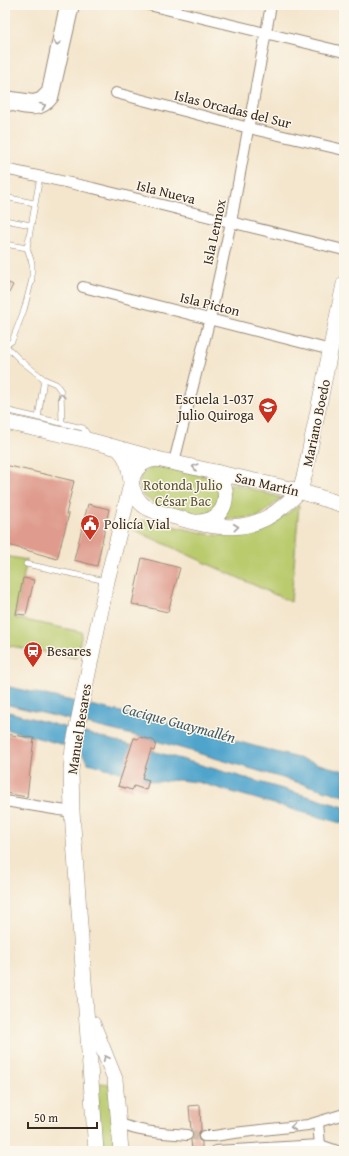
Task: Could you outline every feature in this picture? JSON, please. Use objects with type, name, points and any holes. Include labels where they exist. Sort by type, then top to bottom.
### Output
[{"type":"main road","name":"Mariano Boedo","points":[[299,492],[306,472],[343,292]]},
{"type":"main road","name":"San Martín","points":[[5,422],[299,492],[344,505]]},
{"type":"main road","points":[[119,449],[128,460],[131,482],[135,494],[140,502],[154,511],[192,522],[224,528],[253,524],[265,519],[279,510],[299,492]]},
{"type":"main road","points":[[131,482],[140,465],[149,460],[157,459]]},
{"type":"main road","points":[[192,522],[204,522],[210,520],[216,516],[223,506],[226,494],[225,488],[216,472]]},
{"type":"main road","name":"Manuel Besares","points":[[96,1151],[72,812],[71,770],[73,748],[81,704],[107,581],[131,482]]},
{"type":"main road","points":[[116,546],[128,522],[134,516],[141,513],[154,511]]},
{"type":"main road","name":"Manuel Besares","points":[[86,1004],[98,1041],[110,1066],[115,1082],[121,1151]]},
{"type":"main road","points":[[92,1091],[96,1079],[101,1076],[110,1076],[115,1082]]},
{"type":"street","points":[[5,96],[33,100],[40,98],[47,91],[65,5]]},
{"type":"street","points":[[5,104],[31,110],[48,105],[54,98],[74,5]]},
{"type":"street","points":[[149,5],[171,8],[266,34],[344,52]]},
{"type":"street","name":"Isla Lennox","points":[[174,462],[210,318],[249,128],[271,5]]},
{"type":"street","name":"Islas Orcadas del Sur","points":[[116,93],[249,128],[344,150]]},
{"type":"street","name":"Isla Nueva","points":[[5,169],[93,188],[344,250]]},
{"type":"street","name":"Isla Picton","points":[[83,287],[210,318],[331,350]]},
{"type":"street","points":[[5,801],[72,812]]},
{"type":"street","points":[[204,1136],[308,1126],[344,1114]]},
{"type":"street","points":[[119,1123],[142,1130],[188,1135]]},
{"type":"street","points":[[318,1123],[320,1145]]},
{"type":"street","points":[[216,1151],[320,1145],[337,1151]]},
{"type":"lane","points":[[40,177],[34,203],[27,248],[32,264],[32,279],[24,310],[12,341],[6,346],[20,360],[44,379],[56,384],[61,391],[62,423]]},
{"type":"lane","points":[[5,197],[34,203]]},
{"type":"lane","points":[[5,220],[31,226]]},
{"type":"lane","points":[[5,244],[27,248]]},
{"type":"lane","points":[[38,418],[44,379]]},
{"type":"lane","points":[[5,410],[83,428],[92,442]]},
{"type":"lane","points":[[26,564],[107,581]]},
{"type":"green space","name":"Rotonda Julio César Bac","points":[[156,466],[213,477],[219,494],[217,502],[205,516],[169,513],[142,495],[140,485],[141,477],[150,468]]},
{"type":"green space","name":"Rotonda Julio César Bac","points":[[231,483],[282,498],[258,517],[221,520]]},
{"type":"green space","points":[[299,505],[291,602],[132,529],[137,522],[145,520],[208,534],[233,535],[256,530],[268,525],[289,513]]},
{"type":"green space","points":[[5,556],[27,560],[15,618],[82,632],[77,658],[5,645]]},
{"type":"green space","points":[[100,1083],[109,1084],[116,1151],[100,1151],[97,1085]]},
{"type":"water","points":[[5,686],[175,724],[344,771],[344,796],[153,740],[5,704]]},
{"type":"water","points":[[5,711],[181,759],[344,807],[344,824],[197,782],[178,780],[156,782],[88,763],[79,749],[5,729]]},
{"type":"building","points":[[5,281],[13,285],[5,301]]},
{"type":"building","points":[[5,465],[74,481],[66,514],[69,514],[57,559],[5,544]]},
{"type":"building","name":"Policía Vial","points":[[88,504],[109,509],[97,566],[74,560]]},
{"type":"building","points":[[142,558],[180,568],[168,612],[132,604]]},
{"type":"building","points":[[23,578],[34,580],[26,615],[16,614]]},
{"type":"building","points":[[5,734],[34,738],[27,797],[5,793]]},
{"type":"building","points":[[139,737],[153,740],[156,743],[154,751],[151,750],[142,778],[149,780],[146,790],[134,786],[132,790],[118,786],[134,738],[138,739]]},
{"type":"building","points":[[200,1105],[201,1130],[198,1136],[199,1140],[202,1142],[202,1151],[192,1151],[191,1140],[193,1135],[191,1130],[189,1106]]},
{"type":"tunnel","points":[[187,1135],[204,1136]]},
{"type":"place","name":"Escuela 1-037 Julio Quiroga","points":[[268,424]]},
{"type":"place","name":"Policía Vial","points":[[90,541]]},
{"type":"place","name":"Besares","points":[[33,668]]},
{"type":"water label","name":"Cacique Guaymallén","points":[[179,723]]}]
